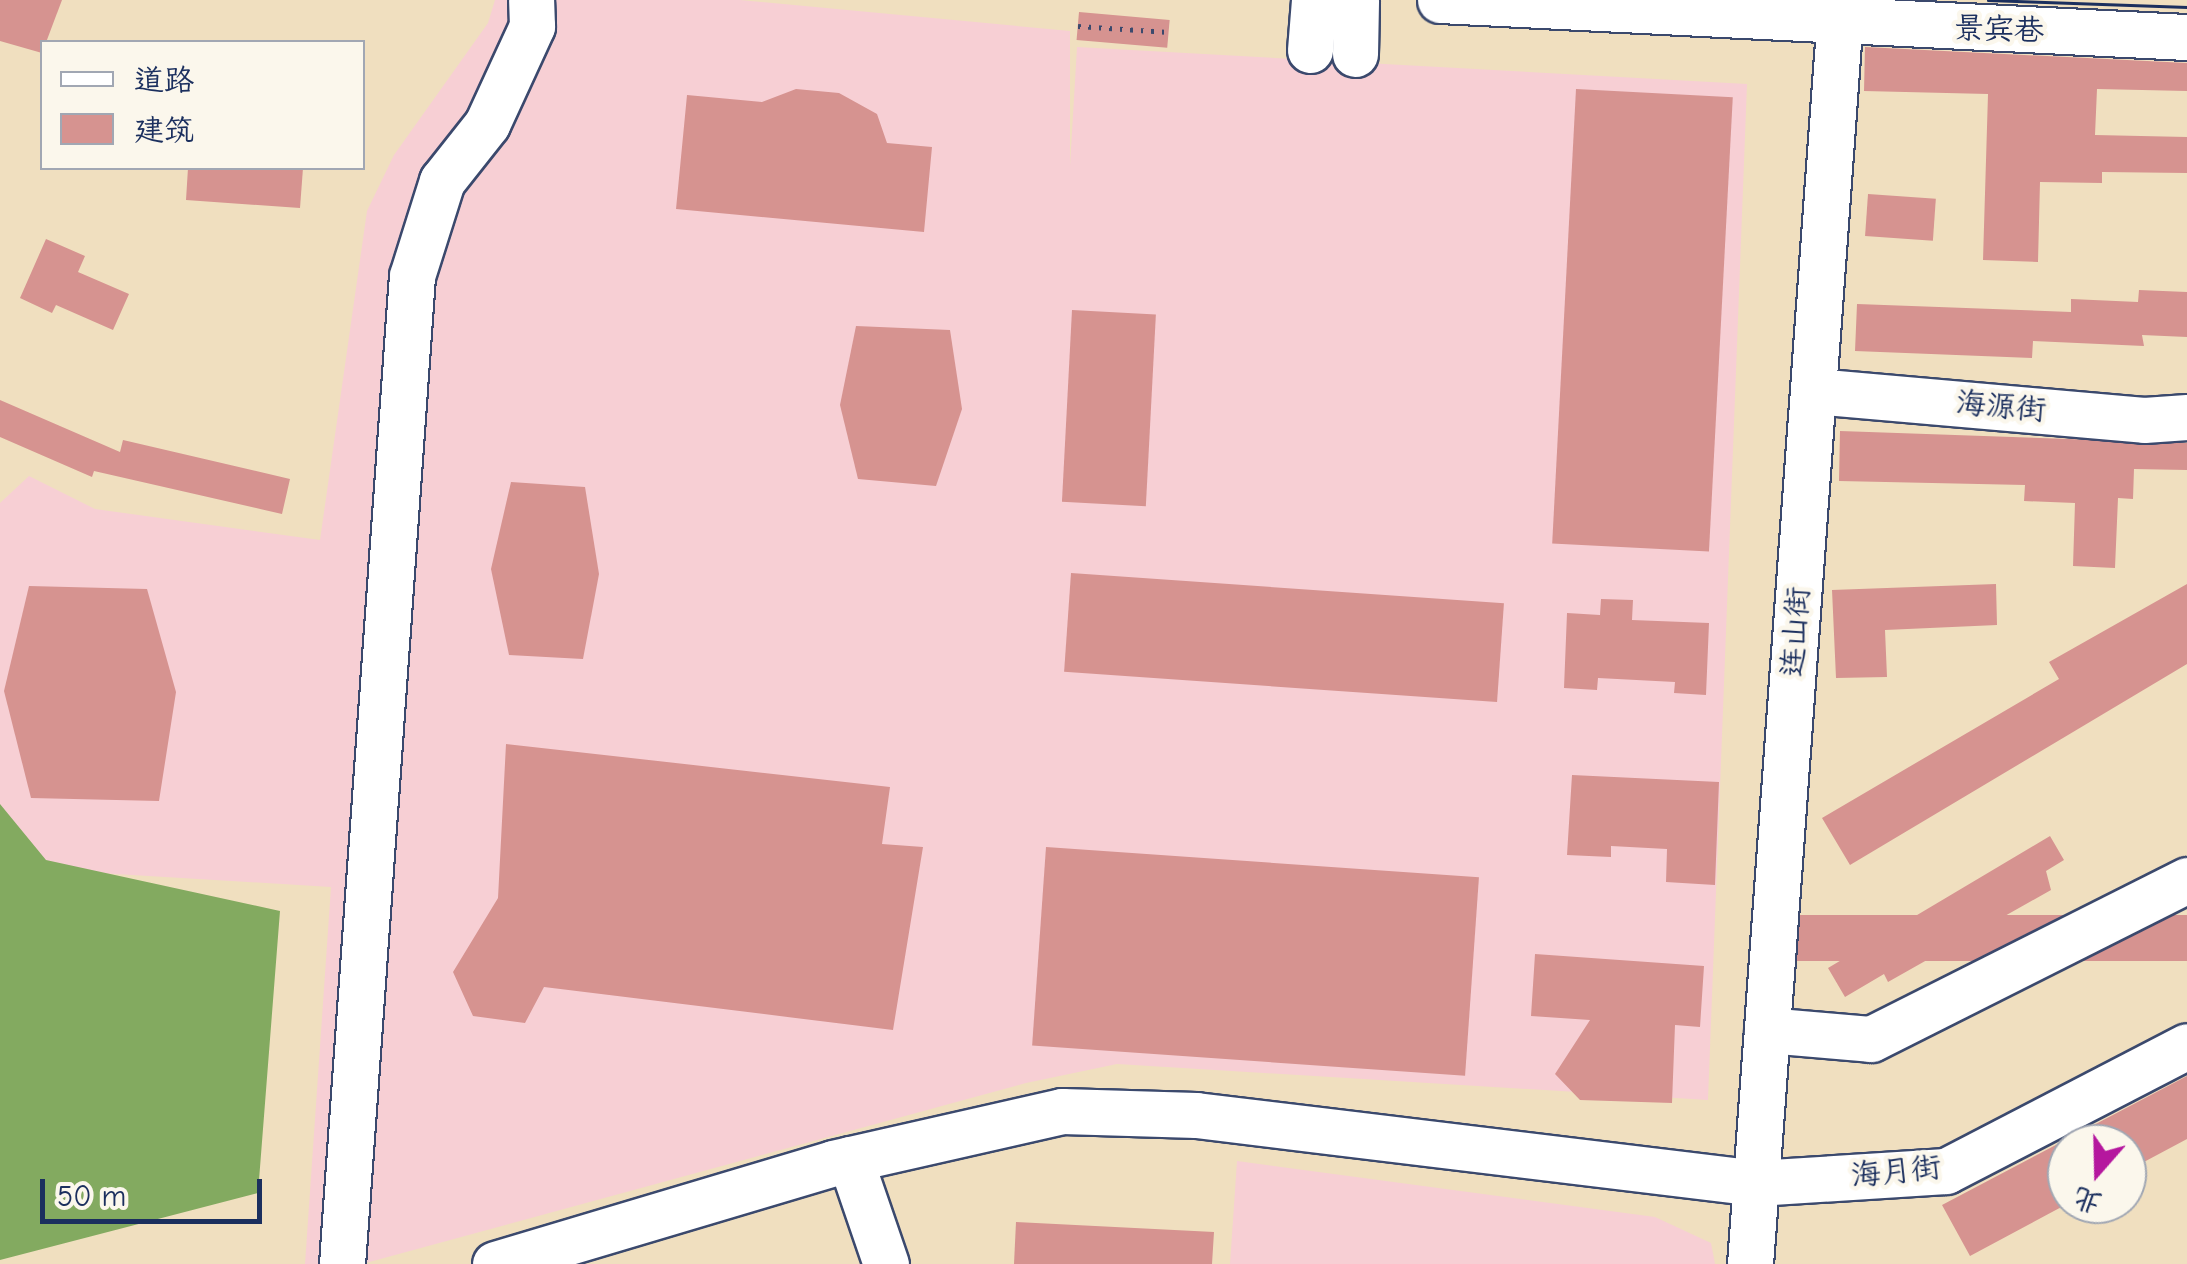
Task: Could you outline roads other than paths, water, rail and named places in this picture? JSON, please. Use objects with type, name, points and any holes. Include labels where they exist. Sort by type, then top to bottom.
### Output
[{"type":"street","points":[[342,1264],[412,276],[442,181],[487,124],[532,26],[531,0]]},
{"type":"street","points":[[1310,50],[1314,0]]},
{"type":"street","points":[[1355,54],[1356,0]]},
{"type":"street","name":"景宾巷","points":[[1440,0],[1831,15],[2187,37]]},
{"type":"street","name":"连山街","points":[[1750,1264],[1814,391],[1831,15]]},
{"type":"street","name":"海源街","points":[[1814,391],[2144,420],[2187,417]]},
{"type":"street","points":[[1767,1030],[1871,1039],[2187,880]]},
{"type":"street","name":"海月街","points":[[496,1264],[850,1159],[1082,1112],[1196,1115],[1756,1183],[1946,1171],[2187,1046]]},
{"type":"street","points":[[850,1159],[886,1264]]},
{"type":"tram line","points":[[1988,0],[2187,7]]}]
